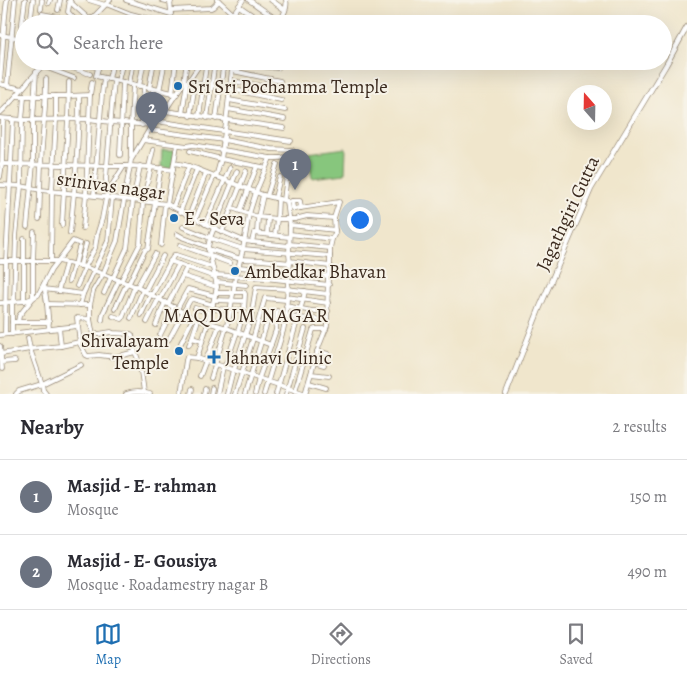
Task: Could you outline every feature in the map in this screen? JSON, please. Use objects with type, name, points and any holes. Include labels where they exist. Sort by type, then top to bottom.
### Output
[{"type":"street","points":[[0,80],[2,61],[1,35],[7,0]]},
{"type":"street","points":[[7,86],[15,0]]},
{"type":"street","points":[[24,15],[25,0]]},
{"type":"street","points":[[32,15],[33,0]]},
{"type":"street","points":[[41,9],[42,0]]},
{"type":"street","points":[[58,10],[60,0]]},
{"type":"street","points":[[89,0],[134,15]]},
{"type":"street","points":[[95,15],[110,0]]},
{"type":"street","points":[[126,0],[171,12],[211,8],[218,1],[233,14],[241,3]]},
{"type":"street","points":[[162,0],[170,1],[171,12]]},
{"type":"street","points":[[236,0],[255,15]]},
{"type":"street","points":[[249,0],[272,15]]},
{"type":"street","points":[[271,0],[285,10]]},
{"type":"street","points":[[283,15],[287,9],[286,0]]},
{"type":"street","points":[[70,1],[86,15]]},
{"type":"street","points":[[70,1],[68,12],[70,15]]},
{"type":"street","name":"Jagathgiri Gutta","points":[[672,54],[687,27]]},
{"type":"street","points":[[1,35],[15,38]]},
{"type":"street","points":[[53,70],[74,78]]},
{"type":"street","points":[[78,70],[90,74]]},
{"type":"street","points":[[98,70],[96,76],[174,94]]},
{"type":"street","points":[[83,266],[95,248],[106,195],[112,70]]},
{"type":"street","points":[[94,196],[100,121],[111,80],[117,70]]},
{"type":"street","points":[[1,354],[61,346],[93,339],[90,305],[94,291],[118,241],[131,160],[132,70]]},
{"type":"street","points":[[142,125],[141,87],[143,70]]},
{"type":"street","points":[[153,70],[151,89],[153,125]]},
{"type":"street","points":[[159,91],[164,70]]},
{"type":"street","points":[[174,94],[176,70]]},
{"type":"street","points":[[182,114],[187,70]]},
{"type":"street","points":[[131,160],[149,130],[165,111],[174,94],[195,70]]},
{"type":"street","points":[[199,117],[206,70]]},
{"type":"street","points":[[207,118],[214,70]]},
{"type":"street","points":[[216,119],[223,70]]},
{"type":"street","name":"Jagathgiri Gutta","points":[[506,394],[540,307],[591,189],[663,70]]},
{"type":"street","points":[[195,220],[215,177],[221,159],[232,71],[280,81]]},
{"type":"street","points":[[0,113],[17,96],[36,72]]},
{"type":"street","points":[[27,227],[33,164],[36,72]]},
{"type":"street","points":[[39,219],[46,79]]},
{"type":"street","points":[[231,81],[282,89]]},
{"type":"street","points":[[62,225],[69,82]]},
{"type":"street","points":[[83,228],[92,82]]},
{"type":"street","points":[[186,82],[221,86],[281,100]]},
{"type":"street","points":[[120,155],[123,83]]},
{"type":"street","points":[[0,84],[22,89]]},
{"type":"street","points":[[190,116],[194,90]]},
{"type":"street","points":[[17,96],[90,95]]},
{"type":"street","points":[[12,334],[24,96]]},
{"type":"street","points":[[51,261],[56,96]]},
{"type":"street","points":[[70,233],[76,166],[79,96]]},
{"type":"street","points":[[229,100],[285,110]]},
{"type":"street","points":[[228,109],[284,120]]},
{"type":"street","points":[[165,111],[284,128]]},
{"type":"street","points":[[0,177],[1,118],[22,120],[89,119],[153,125]]},
{"type":"street","points":[[5,334],[6,261],[13,119]]},
{"type":"street","points":[[156,121],[291,141]]},
{"type":"street","points":[[143,140],[222,149],[270,158],[288,157],[291,152],[224,140],[149,130]]},
{"type":"street","points":[[161,245],[166,204],[177,145]]},
{"type":"street","points":[[102,320],[103,313],[140,244],[143,202],[153,150]]},
{"type":"street","points":[[190,151],[260,166],[240,211]]},
{"type":"street","points":[[211,378],[229,318],[249,214],[270,158]]},
{"type":"street","points":[[174,163],[189,166],[265,196],[288,201],[300,201],[301,208]]},
{"type":"street","points":[[1,164],[140,166],[173,170]]},
{"type":"street","points":[[257,233],[258,217],[277,164]]},
{"type":"street","points":[[106,195],[124,166]]},
{"type":"street","points":[[104,293],[127,248],[140,166]]},
{"type":"street","points":[[173,207],[189,166]]},
{"type":"street","points":[[264,394],[286,316],[290,262],[288,167]]},
{"type":"street","points":[[115,309],[145,250],[148,249],[161,168]]},
{"type":"street","points":[[205,224],[230,168]]},
{"type":"street","points":[[180,212],[197,169]]},
{"type":"street","points":[[197,358],[217,285],[209,256],[210,238],[237,171]]},
{"type":"street","points":[[222,232],[246,171]]},
{"type":"street","points":[[188,216],[206,173]]},
{"type":"street","points":[[275,235],[277,220],[276,199],[280,177]]},
{"type":"street","name":"srinivas nagar","points":[[0,185],[94,196],[106,195],[124,200],[166,204],[195,220],[244,241],[330,248]]},
{"type":"street","points":[[80,305],[83,294],[108,242],[112,198]]},
{"type":"street","points":[[181,394],[186,360],[187,357],[190,357],[306,394],[317,351],[326,329],[330,248],[335,230],[334,218],[339,202],[293,209],[288,201]]},
{"type":"street","points":[[232,208],[258,217],[277,220],[289,220],[307,216],[334,218]]},
{"type":"street","points":[[267,234],[268,218]]},
{"type":"street","points":[[290,225],[335,230]]},
{"type":"street","points":[[183,226],[243,250],[330,256]]},
{"type":"street","points":[[18,322],[19,316],[33,298],[34,232]]},
{"type":"street","points":[[252,242],[253,234],[257,233],[332,239]]},
{"type":"street","points":[[177,234],[208,248],[241,259],[330,266]]},
{"type":"street","points":[[24,239],[24,301]]},
{"type":"street","points":[[0,303],[24,301],[38,295],[51,270],[73,241],[79,246],[69,281]]},
{"type":"street","points":[[78,286],[86,244]]},
{"type":"street","points":[[180,245],[230,263]]},
{"type":"street","points":[[113,316],[122,319],[136,287],[155,254]]},
{"type":"street","points":[[142,315],[174,255],[212,267]]},
{"type":"street","points":[[131,318],[163,256]]},
{"type":"street","points":[[0,261],[59,261],[83,266],[128,283],[196,319],[271,345]]},
{"type":"street","points":[[170,261],[215,276],[265,278],[329,285]]},
{"type":"street","points":[[58,290],[66,263]]},
{"type":"street","points":[[147,322],[178,264]]},
{"type":"street","points":[[156,325],[187,267]]},
{"type":"street","points":[[239,267],[328,276]]},
{"type":"street","points":[[183,276],[217,285],[246,285]]},
{"type":"street","points":[[44,286],[83,294]]},
{"type":"street","points":[[44,286],[49,329]]},
{"type":"street","points":[[227,394],[245,335],[257,286],[328,294]]},
{"type":"street","points":[[235,394],[254,339],[266,287]]},
{"type":"street","points":[[160,335],[188,289],[213,303]]},
{"type":"street","points":[[276,394],[301,309],[304,291]]},
{"type":"street","points":[[213,303],[233,293],[245,293],[244,310],[238,332],[217,394]]},
{"type":"street","points":[[265,298],[287,298],[328,303]]},
{"type":"street","points":[[169,338],[192,299],[230,309],[244,310]]},
{"type":"street","points":[[195,308],[213,303],[244,301]]},
{"type":"street","points":[[47,304],[90,305]]},
{"type":"street","points":[[286,306],[312,312],[328,310]]},
{"type":"street","points":[[255,394],[276,330],[277,311]]},
{"type":"street","points":[[245,394],[270,313]]},
{"type":"street","points":[[286,316],[327,320]]},
{"type":"street","points":[[90,318],[77,318],[79,342],[86,355],[115,357],[135,352]]},
{"type":"street","points":[[229,318],[241,319]]},
{"type":"street","points":[[189,345],[196,319]]},
{"type":"street","points":[[181,343],[196,319]]},
{"type":"street","points":[[12,322],[49,322]]},
{"type":"street","points":[[0,335],[78,326]]},
{"type":"street","points":[[200,376],[219,326]]},
{"type":"street","points":[[67,327],[67,332]]},
{"type":"street","points":[[59,328],[61,346]]},
{"type":"street","points":[[286,394],[305,329]]},
{"type":"street","points":[[296,392],[314,330],[326,329]]},
{"type":"street","points":[[93,335],[111,332],[132,334],[144,392]]},
{"type":"street","points":[[28,338],[43,390],[46,394]]},
{"type":"street","points":[[192,338],[202,341]]},
{"type":"street","points":[[0,346],[2,369]]},
{"type":"street","points":[[317,351],[328,354]]},
{"type":"street","points":[[2,362],[15,361]]},
{"type":"street","points":[[314,362],[324,365]]},
{"type":"street","points":[[16,394],[19,391],[42,384],[81,365]]},
{"type":"street","points":[[311,374],[330,376]]},
{"type":"street","points":[[309,383],[326,388]]},
{"type":"street","points":[[211,394],[212,388]]},
{"type":"street","points":[[126,394],[132,392],[150,394]]},
{"type":"green space","points":[[346,148],[345,174],[312,178],[308,153]]},
{"type":"green space","points":[[162,150],[175,150],[172,169],[161,167]]},
{"type":"place","name":"Sri Sri Pochamma Temple","points":[[178,86]]},
{"type":"place","name":"Masjid - E- Gousiya","points":[[152,133]]},
{"type":"place","name":"Masjid - E- rahman","points":[[295,190]]},
{"type":"place","name":"E - Seva","points":[[174,218]]},
{"type":"place","name":"Ambedkar Bhavan","points":[[235,271]]},
{"type":"place","name":"Shivalayam Temple","points":[[179,351]]},
{"type":"place","name":"Jahnavi Clinic","points":[[214,357]]},
{"type":"district","name":"MAQDUM NAGAR","points":[[246,315]]}]
